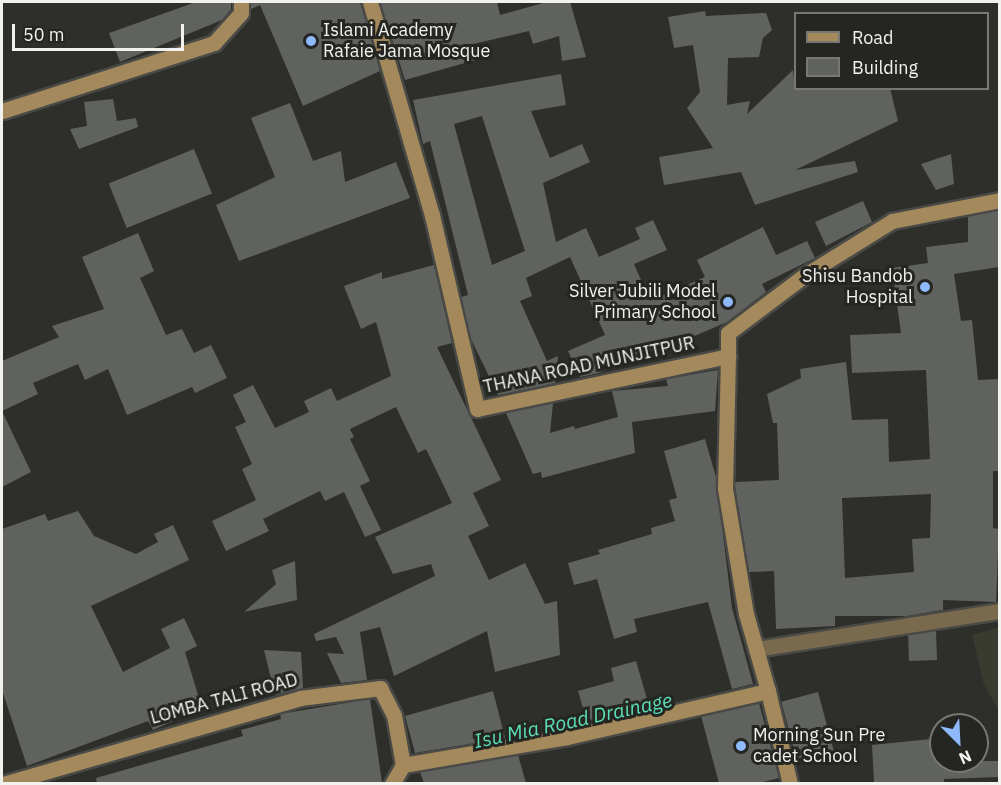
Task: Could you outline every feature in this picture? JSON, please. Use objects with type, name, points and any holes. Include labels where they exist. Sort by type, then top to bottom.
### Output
[{"type":"street","points":[[2,111],[214,43],[241,13],[241,2]]},
{"type":"street","name":"THANA ROAD MUNJITPUR","points":[[370,2],[432,215],[477,409],[728,356]]},
{"type":"street","points":[[790,783],[768,691],[746,614],[725,488],[728,333],[805,275],[892,221],[999,200]]},
{"type":"street","points":[[756,649],[999,611]]},
{"type":"street","name":"LOMBA TALI ROAD","points":[[3,783],[300,698],[380,688],[394,715],[403,765]]},
{"type":"street","points":[[392,783],[403,765],[567,737],[768,691]]},
{"type":"shaded area","points":[[1000,627],[999,710],[984,685],[972,635]]},
{"type":"building","points":[[196,2],[231,2],[231,9],[222,20],[120,62],[109,33]]},
{"type":"building","name":"Islami Academy Rafaie Jama Mosque","points":[[251,2],[360,2],[380,71],[303,106],[260,5],[251,9]]},
{"type":"building","points":[[380,2],[497,2],[500,15],[547,2],[570,2],[586,57],[562,61],[559,36],[533,44],[529,31],[473,44],[479,59],[405,80]]},
{"type":"building","points":[[705,11],[706,16],[766,13],[772,30],[763,38],[759,57],[728,58],[727,105],[750,101],[747,114],[793,70],[794,90],[890,90],[898,121],[795,170],[855,161],[858,172],[755,205],[741,172],[664,185],[659,157],[713,148],[687,108],[700,92],[693,45],[674,48],[668,17]]},
{"type":"building","points":[[561,74],[566,105],[531,111],[550,158],[582,144],[590,162],[543,183],[556,242],[586,228],[599,257],[640,239],[635,228],[653,220],[667,250],[634,264],[650,301],[705,277],[697,260],[763,227],[776,255],[807,241],[815,258],[762,284],[766,292],[727,322],[662,350],[661,346],[599,373],[580,377],[568,351],[605,335],[570,257],[526,278],[532,296],[520,301],[547,361],[558,356],[555,383],[498,395],[470,337],[461,297],[468,295],[430,141],[423,144],[413,100]],"holes":[[[482,116],[525,251],[492,265],[454,124]]]},
{"type":"building","points":[[113,99],[117,121],[136,118],[138,127],[79,149],[70,129],[87,126],[84,102]]},
{"type":"building","points":[[290,103],[313,161],[341,151],[345,182],[396,162],[410,198],[239,261],[216,205],[275,177],[251,118]]},
{"type":"building","points":[[194,149],[212,194],[127,228],[109,183]]},
{"type":"building","points":[[951,154],[954,184],[936,190],[921,164]]},
{"type":"building","points":[[863,201],[872,222],[826,246],[815,222]]},
{"type":"building","points":[[999,210],[999,267],[954,274],[961,321],[972,320],[978,380],[999,379],[999,471],[993,471],[993,528],[999,529],[996,602],[943,600],[943,610],[907,616],[835,616],[835,626],[776,629],[774,571],[749,572],[735,487],[735,482],[779,480],[777,423],[773,423],[767,394],[801,378],[800,369],[846,362],[852,420],[888,419],[889,462],[930,459],[926,370],[852,373],[850,335],[901,333],[892,268],[928,263],[926,247],[968,242],[968,216]],"holes":[[[931,494],[930,538],[912,539],[914,572],[845,578],[842,498]]]},
{"type":"building","points":[[138,233],[154,271],[140,278],[166,335],[182,329],[194,353],[211,345],[227,378],[195,393],[192,387],[127,415],[108,369],[85,380],[78,364],[33,383],[38,394],[2,411],[2,361],[59,337],[52,326],[104,309],[82,257]]},
{"type":"building","points":[[434,265],[452,343],[437,347],[501,480],[473,493],[489,526],[468,536],[489,580],[525,563],[545,604],[557,601],[560,655],[495,672],[487,631],[394,676],[380,627],[360,632],[367,680],[341,683],[327,653],[344,654],[336,637],[316,641],[314,634],[435,576],[431,564],[393,574],[375,537],[452,503],[426,449],[418,453],[396,407],[350,429],[354,437],[350,439],[370,481],[360,486],[381,530],[365,537],[344,492],[325,501],[320,491],[263,519],[269,531],[226,551],[212,521],[256,500],[242,469],[252,464],[235,427],[246,422],[233,395],[253,385],[275,428],[309,412],[304,401],[331,388],[337,401],[391,376],[376,322],[361,329],[344,286],[382,272],[382,279]]},
{"type":"building","points":[[718,370],[715,411],[632,422],[635,453],[542,478],[541,472],[533,474],[506,413],[553,403],[550,433],[574,426],[575,429],[618,417],[612,391],[668,386],[666,379]]},
{"type":"building","points":[[2,411],[31,472],[2,487]]},
{"type":"building","points":[[705,439],[716,477],[732,608],[753,684],[732,689],[708,602],[634,619],[637,632],[614,639],[597,579],[574,585],[568,563],[600,554],[598,550],[652,534],[651,528],[675,521],[669,500],[677,498],[664,451]]},
{"type":"building","points":[[78,511],[94,536],[136,554],[158,542],[154,534],[173,525],[189,560],[91,606],[123,672],[170,648],[161,629],[184,618],[197,646],[185,652],[202,708],[153,730],[148,721],[27,766],[2,690],[2,529],[45,514],[48,521]]},
{"type":"building","points":[[295,561],[297,600],[244,612],[276,584],[272,570]]},
{"type":"building","points":[[936,631],[937,660],[909,661],[908,632]]},
{"type":"building","points":[[264,650],[301,652],[303,688],[275,695]]},
{"type":"building","points":[[636,661],[649,706],[587,722],[578,691],[614,681],[611,668]]},
{"type":"building","points":[[493,691],[505,738],[415,753],[405,716]]},
{"type":"building","points":[[818,692],[834,751],[797,761],[781,702]]},
{"type":"building","points":[[370,699],[382,783],[97,783],[96,778],[243,736],[241,730],[281,719],[280,714]]},
{"type":"building","name":"Morning Sun Pre cadet School","points":[[759,703],[779,778],[759,783],[719,783],[701,716]]},
{"type":"building","points":[[929,739],[929,773],[989,773],[989,761],[999,761],[999,777],[944,779],[944,783],[874,782],[872,745]]},
{"type":"building","points":[[518,755],[526,783],[424,783],[420,772]]},
{"type":"place","name":"Islami Academy Rafaie Jama Mosque","points":[[311,41]]},
{"type":"place","name":"Shisu Bandob Hospital","points":[[925,287]]},
{"type":"place","name":"Silver Jubili Model Primary School","points":[[728,302]]},
{"type":"place","name":"Morning Sun Pre cadet School","points":[[741,746]]},
{"type":"water label","name":"Isu Mia Road Drainage","points":[[573,720]]}]
